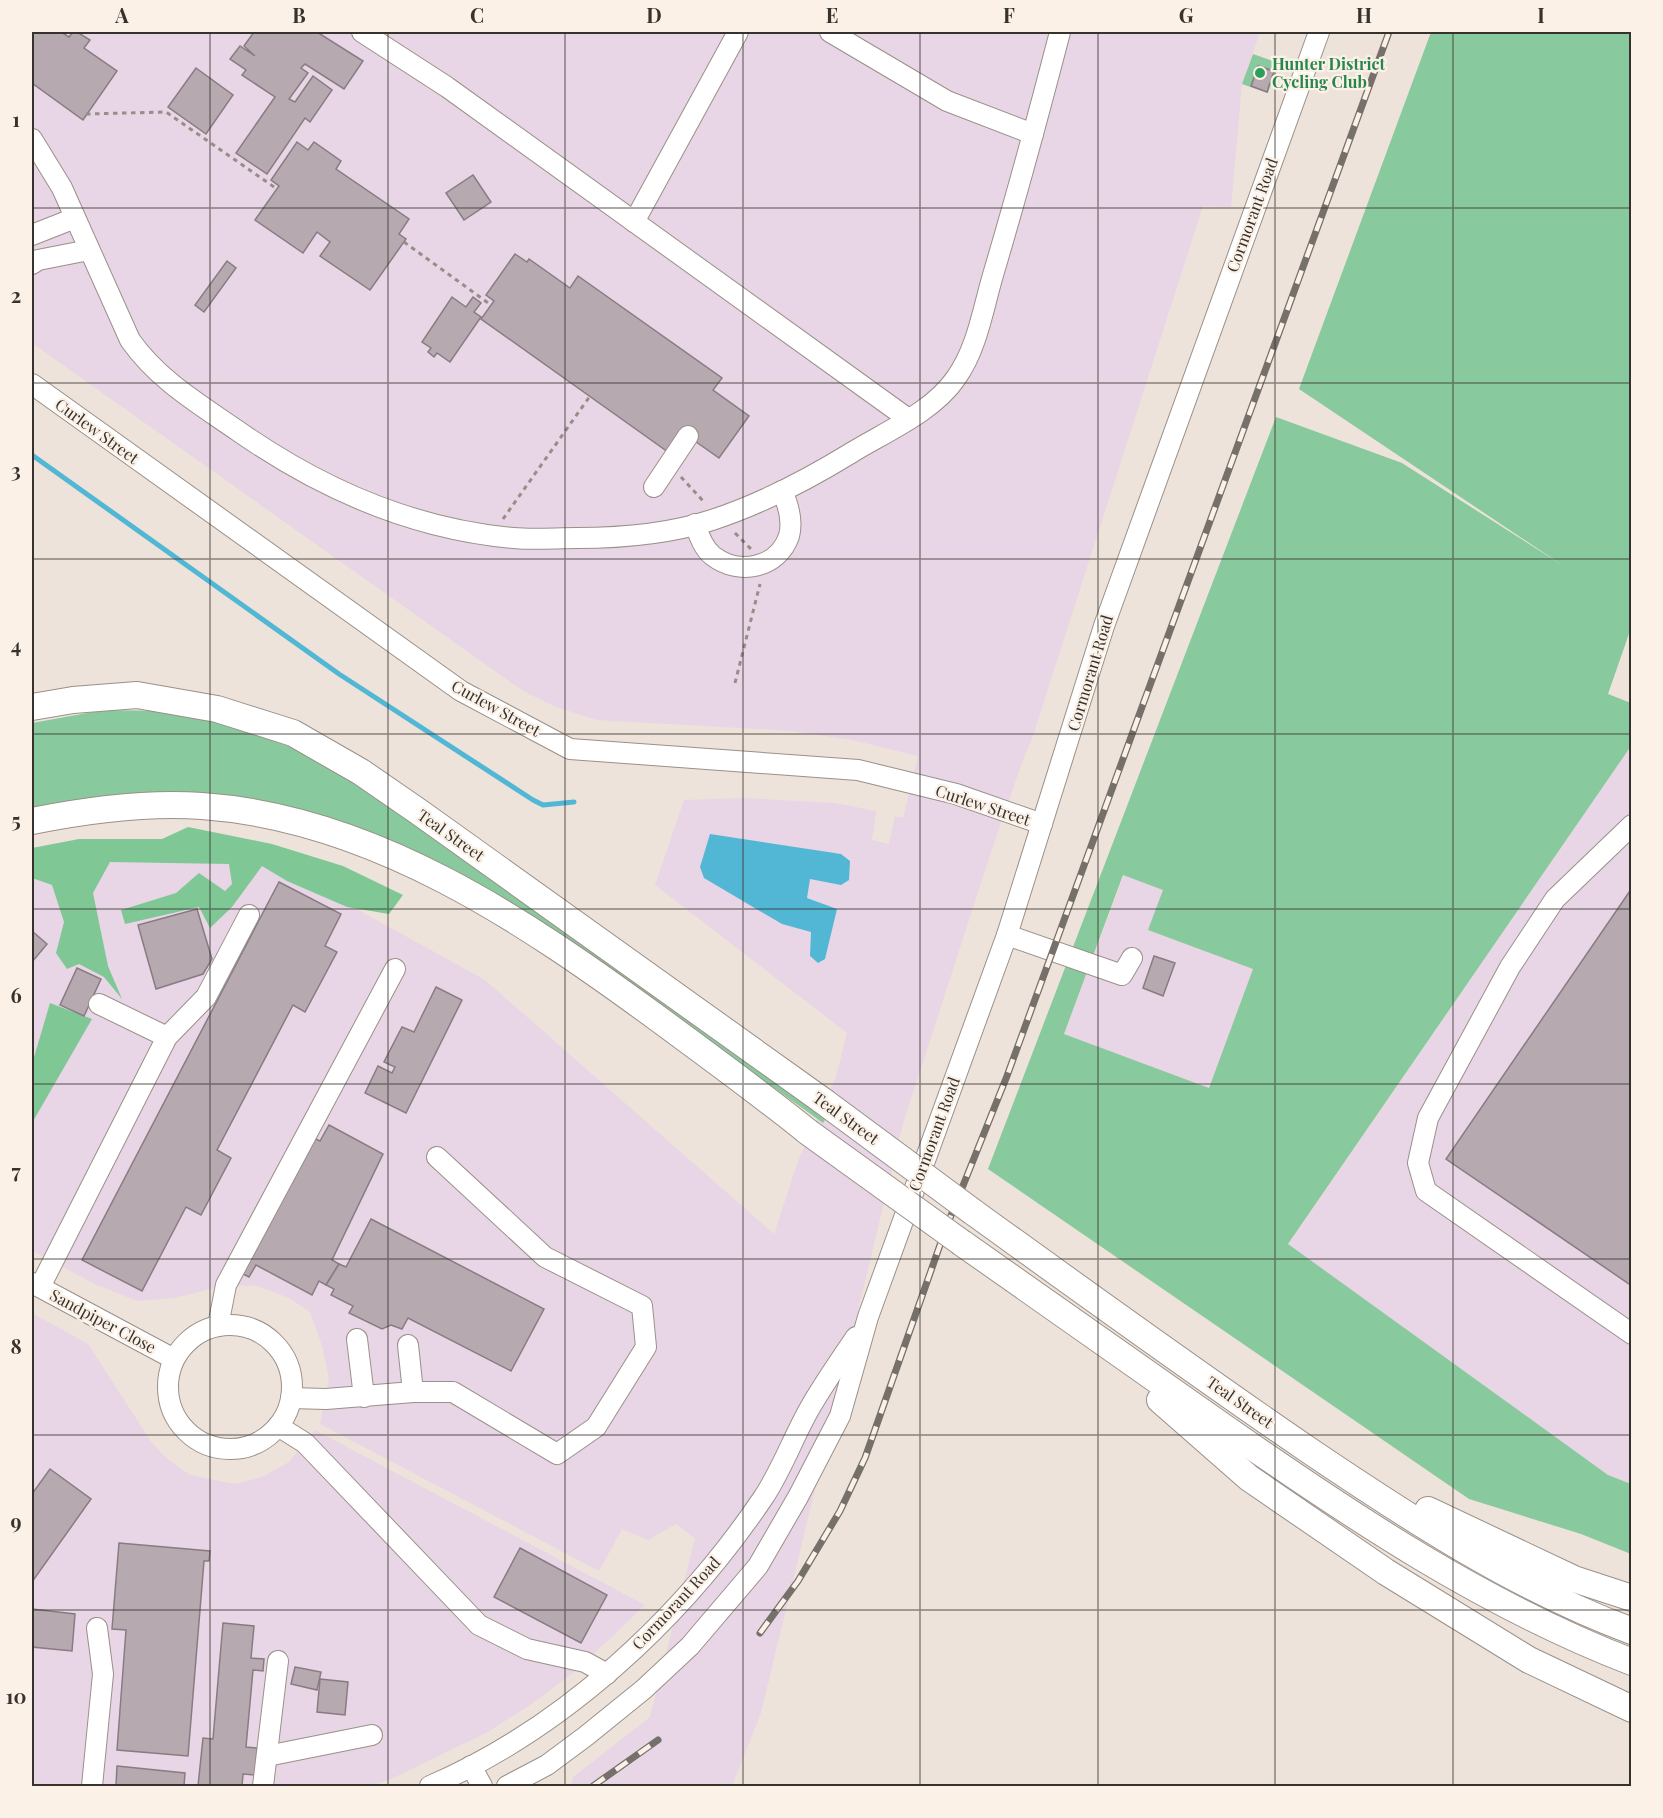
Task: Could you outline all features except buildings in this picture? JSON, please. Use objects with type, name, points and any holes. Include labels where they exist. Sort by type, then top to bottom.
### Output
[{"type":"main road","name":"Teal Street","points":[[32,707],[73,700],[137,695],[217,709],[293,733],[361,772],[823,1101],[1225,1393],[1360,1485],[1467,1551],[1582,1612],[1632,1631]]},
{"type":"main road","name":"Teal Street","points":[[32,821],[81,811],[202,806],[282,818],[354,840],[450,884],[573,957],[962,1243],[1341,1509],[1430,1564],[1560,1631],[1632,1662]]},
{"type":"main road","points":[[1065,1316],[1249,1478],[1386,1572],[1528,1660],[1632,1709]]},
{"type":"main road","points":[[1225,1393],[1434,1513],[1574,1579],[1632,1598]]},
{"type":"street","points":[[362,32],[447,87],[907,418]]},
{"type":"street","points":[[634,222],[738,32]]},
{"type":"street","points":[[830,32],[946,101],[1033,134]]},
{"type":"street","points":[[32,139],[62,188],[130,340],[146,362],[168,382],[254,442],[296,469],[342,493],[422,522],[516,539],[608,538],[695,524],[741,509],[782,491],[831,465],[931,403],[955,380],[970,354],[1060,32]]},
{"type":"street","name":"Cormorant Road","points":[[514,1785],[547,1765],[644,1689],[690,1646],[758,1566],[798,1497],[840,1416],[868,1317],[1007,936],[1115,593],[1319,32]]},
{"type":"street","points":[[32,235],[75,218]]},
{"type":"street","points":[[32,264],[38,260],[89,250]]},
{"type":"street","name":"Curlew Street","points":[[32,384],[461,691],[570,749],[858,770],[956,794],[1042,824]]},
{"type":"street","points":[[654,487],[688,436]]},
{"type":"street","points":[[695,524],[702,543],[713,556],[739,568],[755,567],[779,555],[789,534],[789,509],[782,491]]},
{"type":"street","points":[[1632,825],[1555,899],[1510,967],[1428,1118],[1418,1163],[1426,1191],[1632,1334]]},
{"type":"street","points":[[36,1285],[167,1037],[206,997],[249,915]]},
{"type":"street","points":[[1007,936],[1122,975],[1132,958]]},
{"type":"street","points":[[218,1326],[226,1286],[395,969]]},
{"type":"street","points":[[99,1004],[167,1037]]},
{"type":"street","points":[[291,1398],[453,1392],[557,1454],[596,1427],[646,1347],[642,1306],[545,1257],[437,1157]]},
{"type":"street","name":"Sandpiper Close","points":[[36,1285],[174,1359]]},
{"type":"street","name":"Cormorant Road","points":[[430,1786],[515,1743],[622,1662],[706,1575],[764,1497],[812,1405],[868,1317]]},
{"type":"street","name":"Sandpiper Close","points":[[218,1326],[248,1327],[274,1342],[289,1368],[291,1398],[287,1413],[278,1426],[259,1442],[236,1449],[211,1446],[196,1439],[178,1422],[168,1400],[168,1375],[174,1359],[192,1337],[218,1326]]},
{"type":"street","points":[[357,1339],[364,1397]]},
{"type":"street","points":[[408,1345],[413,1392]]},
{"type":"street","points":[[278,1426],[305,1443],[479,1625],[527,1650],[585,1662],[606,1674]]},
{"type":"street","points":[[92,1786],[103,1674],[97,1628]]},
{"type":"street","points":[[263,1786],[278,1661]]},
{"type":"street","points":[[267,1756],[372,1735]]},
{"type":"street","points":[[500,1751],[514,1785]]},
{"type":"street","points":[[471,1766],[482,1786]]},
{"type":"path","points":[[86,114],[166,112],[277,189]]},
{"type":"path","points":[[404,242],[491,305]]},
{"type":"path","points":[[502,520],[590,396]]},
{"type":"shaded area","points":[[32,32],[1260,32],[1242,84],[1231,207],[1203,206],[1031,742],[991,852],[903,1124],[761,1713],[732,1786],[571,1786],[573,1777],[650,1717],[695,1538],[676,1524],[648,1540],[622,1529],[599,1571],[320,1424],[329,1379],[322,1346],[310,1312],[289,1298],[257,1286],[226,1285],[175,1298],[137,1301],[97,1285],[32,1251],[32,853],[239,849],[360,911],[485,980],[774,1234],[798,1161],[836,1077],[847,1033],[655,885],[684,800],[743,798],[835,803],[876,811],[872,840],[889,844],[895,816],[903,818],[918,756],[852,740],[792,731],[597,720],[556,707],[523,691],[32,343]]},
{"type":"shaded area","points":[[1631,746],[1631,1484],[1608,1475],[1288,1245]]},
{"type":"shaded area","points":[[1124,875],[1164,890],[1148,930],[1253,969],[1209,1088],[1064,1034]]},
{"type":"shaded area","points":[[32,1313],[88,1344],[152,1443],[165,1457],[190,1475],[235,1484],[262,1477],[289,1462],[315,1430],[645,1605],[578,1669],[533,1703],[488,1732],[393,1778],[371,1786],[32,1786]]},
{"type":"green space","points":[[1431,32],[1631,32],[1632,625],[1608,694],[1631,703],[1631,746],[1288,1244],[1608,1475],[1631,1484],[1631,1554],[1581,1534],[1469,1499],[988,1169],[1276,417],[1402,463],[1565,567],[1299,389]],"holes":[[[1123,875],[1163,890],[1148,930],[1253,969],[1209,1088],[1064,1034]]]},
{"type":"green space","name":"Hunter District Cycling Club","points":[[1253,54],[1278,63],[1268,93],[1242,84]]},
{"type":"green space","points":[[104,710],[165,711],[236,726],[298,750],[348,777],[422,826],[827,1117],[823,1123],[547,925],[491,894],[295,811],[32,809],[32,723]]},
{"type":"green space","points":[[188,827],[272,844],[343,866],[403,895],[389,914],[347,907],[287,881],[262,866],[232,907],[210,928],[199,907],[125,924],[121,910],[176,893],[199,873],[225,891],[232,884],[229,864],[110,862],[93,893],[108,966],[122,999],[104,977],[79,964],[67,969],[56,953],[64,922],[52,885],[32,878],[32,848],[79,839],[162,839]]},
{"type":"green space","points":[[50,1003],[92,1019],[32,1123],[32,1064]]},
{"type":"water","points":[[710,834],[841,854],[850,861],[849,880],[841,885],[810,879],[807,898],[837,909],[825,959],[818,963],[810,956],[811,932],[782,924],[704,878],[700,867]]},
{"type":"waterway","points":[[32,455],[339,674],[533,800],[543,805],[574,802]]},
{"type":"railway","points":[[760,1633],[798,1581],[840,1511],[865,1458],[946,1228],[1007,1076],[1389,32]]},
{"type":"railway","points":[[593,1786],[658,1740]]},
{"type":"place","name":"Hunter District Cycling Club","points":[[1260,73]]}]
